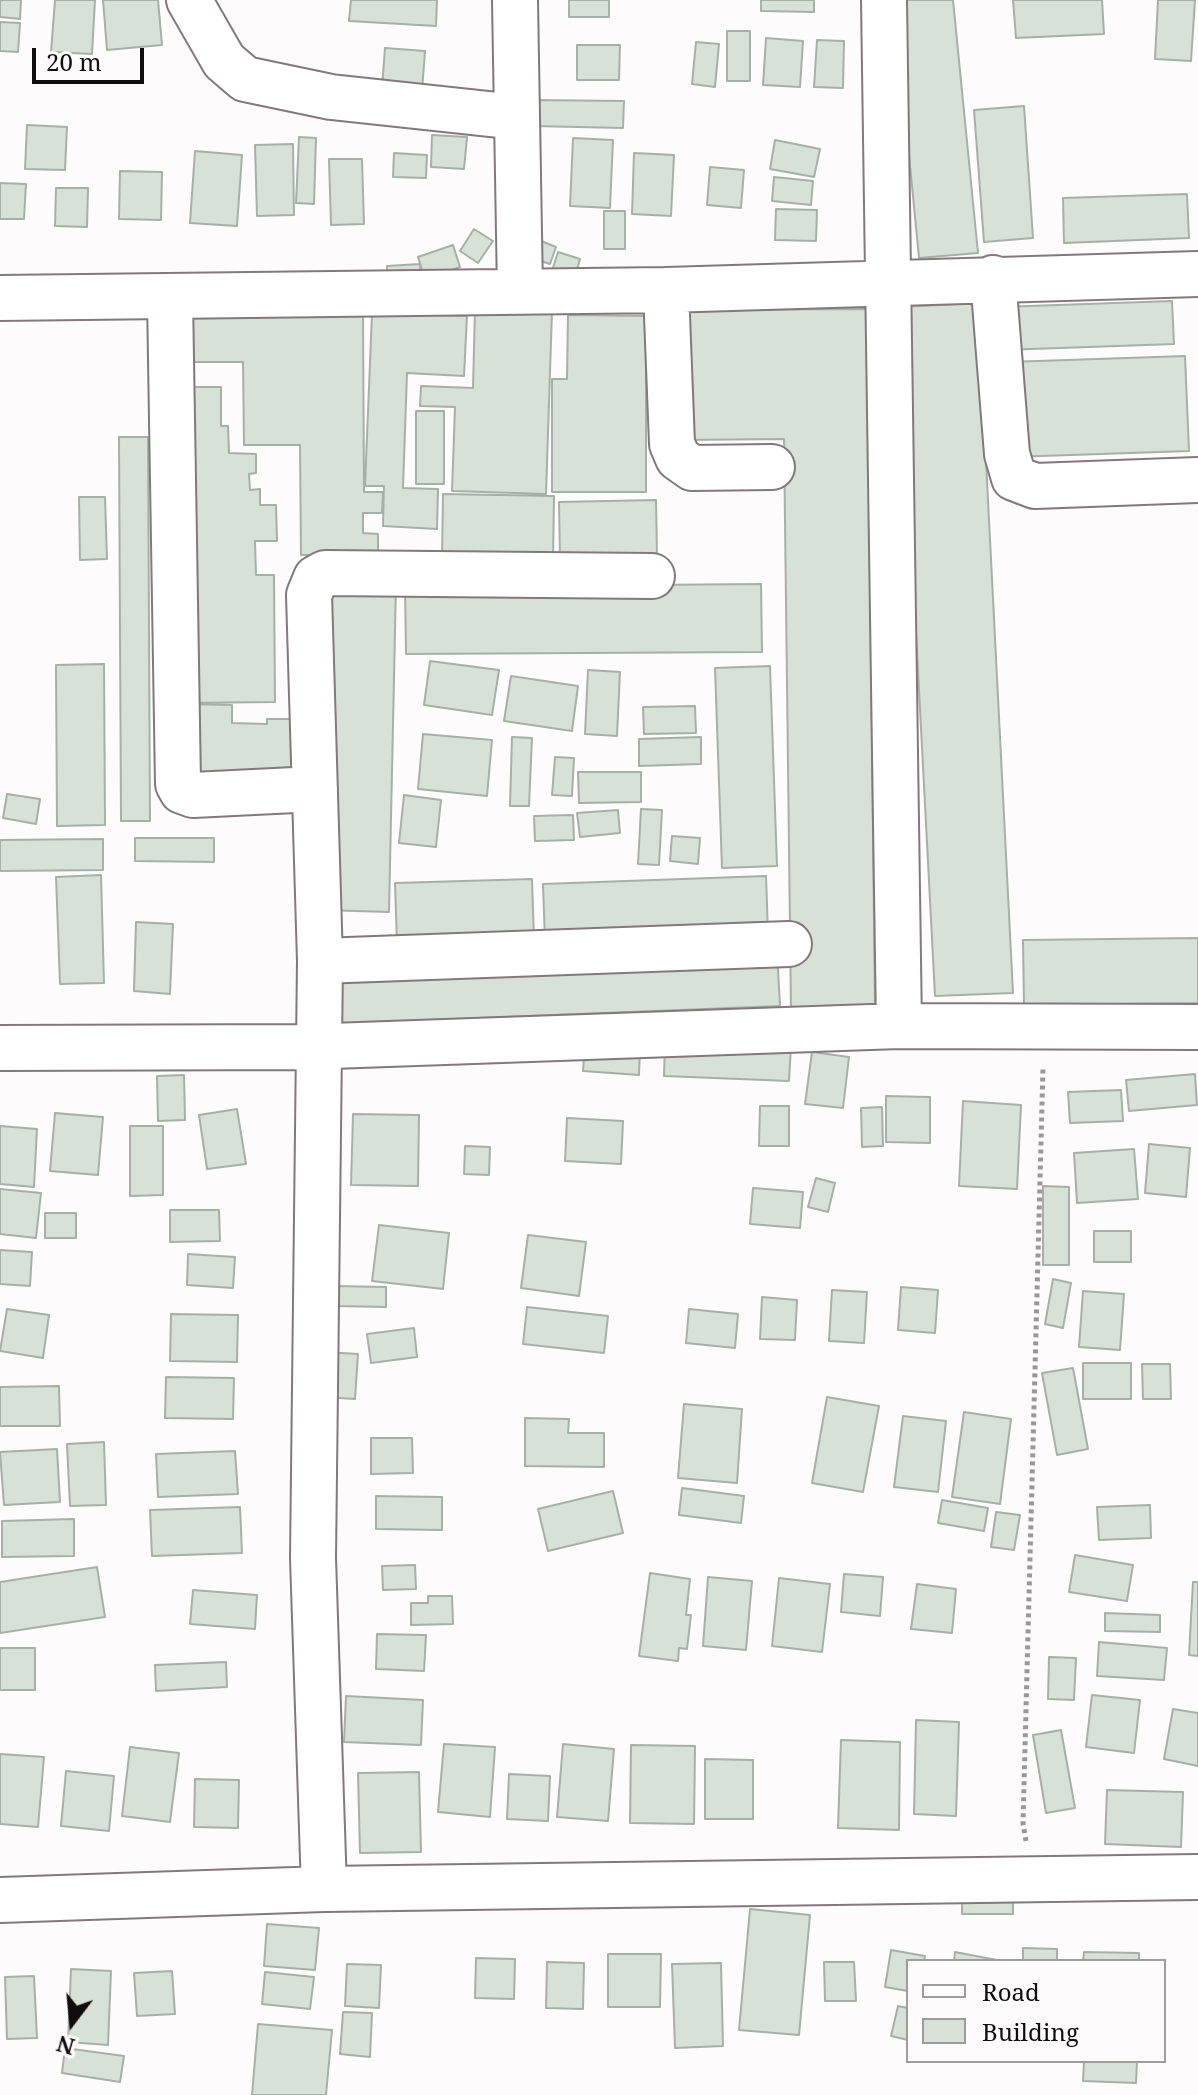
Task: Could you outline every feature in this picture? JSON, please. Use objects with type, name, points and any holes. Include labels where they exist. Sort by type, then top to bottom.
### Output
[{"type":"street","points":[[189,0],[224,61],[245,79],[331,97],[517,117]]},
{"type":"street","points":[[515,0],[520,291]]},
{"type":"street","points":[[884,0],[899,1026]]},
{"type":"street","points":[[0,298],[666,290],[1198,274]]},
{"type":"street","points":[[993,278],[1007,454],[1014,478],[1035,486],[1198,480]]},
{"type":"street","points":[[666,290],[672,444],[678,458],[692,468],[772,467]]},
{"type":"street","points":[[170,298],[178,784],[182,791],[193,795],[315,789]]},
{"type":"street","points":[[324,1889],[313,1558],[320,961],[309,595],[316,578],[325,573],[652,576]]},
{"type":"street","points":[[320,961],[789,944]]},
{"type":"street","points":[[0,1048],[320,1047],[899,1026],[1198,1027]]},
{"type":"street","points":[[0,1900],[324,1889],[1198,1877]]},
{"type":"path","points":[[1032,1879],[1023,1823],[1044,1026]]},
{"type":"building","points":[[0,0],[21,0],[20,19],[0,17]]},
{"type":"building","points":[[55,0],[95,0],[92,54],[51,52]]},
{"type":"building","points":[[103,0],[158,0],[162,45],[107,50]]},
{"type":"building","points":[[351,0],[437,0],[436,26],[349,21]]},
{"type":"building","points":[[569,0],[609,0],[609,17],[569,17]]},
{"type":"building","points":[[761,0],[814,0],[814,12],[761,11]]},
{"type":"building","points":[[894,0],[953,0],[978,253],[919,258]]},
{"type":"building","points":[[1013,0],[1102,0],[1104,34],[1016,38]]},
{"type":"building","points":[[1158,0],[1195,0],[1191,61],[1155,59]]},
{"type":"building","points":[[0,22],[20,23],[18,52],[0,51]]},
{"type":"building","points":[[727,31],[750,31],[750,81],[727,81]]},
{"type":"building","points":[[766,38],[803,41],[800,87],[763,85]]},
{"type":"building","points":[[817,40],[844,41],[843,88],[814,87]]},
{"type":"building","points":[[696,42],[719,44],[715,87],[692,84]]},
{"type":"building","points":[[577,45],[620,45],[619,80],[577,80]]},
{"type":"building","points":[[385,48],[425,51],[422,91],[382,88]]},
{"type":"building","points":[[534,100],[624,101],[623,128],[533,126]]},
{"type":"building","points":[[1024,106],[1033,238],[984,242],[974,110]]},
{"type":"building","points":[[27,125],[67,127],[65,170],[25,169]]},
{"type":"building","points":[[432,135],[467,137],[464,169],[431,167]]},
{"type":"building","points":[[299,137],[316,138],[314,204],[296,203]]},
{"type":"building","points":[[573,138],[613,140],[610,208],[570,206]]},
{"type":"building","points":[[775,140],[820,149],[814,177],[770,169]]},
{"type":"building","points":[[293,144],[294,215],[257,216],[255,145]]},
{"type":"building","points":[[195,151],[242,155],[237,226],[190,223]]},
{"type":"building","points":[[394,153],[427,155],[426,178],[393,177]]},
{"type":"building","points":[[634,153],[674,155],[671,216],[632,214]]},
{"type":"building","points":[[329,159],[362,159],[364,224],[331,225]]},
{"type":"building","points":[[710,167],[744,170],[741,208],[707,205]]},
{"type":"building","points":[[120,171],[162,172],[161,220],[119,219]]},
{"type":"building","points":[[774,177],[813,181],[811,205],[772,201]]},
{"type":"building","points":[[0,183],[26,184],[24,219],[0,219]]},
{"type":"building","points":[[56,188],[88,188],[87,227],[55,226]]},
{"type":"building","points":[[1187,194],[1189,238],[1064,243],[1063,198]]},
{"type":"building","points":[[776,209],[817,210],[816,241],[775,240]]},
{"type":"building","points":[[604,211],[625,211],[625,249],[604,249]]},
{"type":"building","points":[[474,229],[493,241],[478,263],[460,251]]},
{"type":"building","points":[[534,238],[556,247],[550,264],[528,257]]},
{"type":"building","points":[[453,245],[460,267],[425,279],[418,257]]},
{"type":"building","points":[[558,252],[580,259],[575,277],[552,271]]},
{"type":"building","points":[[420,264],[421,281],[387,282],[387,266]]},
{"type":"building","points":[[1172,301],[1174,344],[1003,350],[1001,307]]},
{"type":"building","points":[[978,303],[1013,993],[935,996],[899,307]]},
{"type":"building","points":[[475,309],[552,311],[546,494],[452,491],[455,407],[420,406],[421,386],[473,388]]},
{"type":"building","points":[[867,309],[875,1009],[791,1010],[784,439],[682,440],[681,310]]},
{"type":"building","points":[[372,313],[467,316],[464,376],[407,373],[403,488],[438,489],[437,529],[383,526],[384,486],[365,486]]},
{"type":"building","points":[[177,314],[363,314],[364,492],[383,492],[382,513],[363,513],[363,533],[378,534],[378,555],[301,555],[300,445],[244,445],[243,362],[178,362]]},
{"type":"building","points":[[568,315],[646,316],[646,492],[552,492],[552,379],[567,379]]},
{"type":"building","points":[[1185,356],[1189,451],[1012,457],[1008,362]]},
{"type":"building","points":[[180,387],[221,387],[221,426],[228,426],[229,453],[256,454],[256,473],[249,474],[250,490],[260,489],[260,505],[276,505],[277,541],[255,541],[256,575],[274,575],[275,702],[182,703]]},
{"type":"building","points":[[416,411],[444,411],[444,484],[416,484]]},
{"type":"building","points":[[119,437],[148,437],[150,821],[121,821]]},
{"type":"building","points":[[443,494],[554,496],[553,562],[442,560]]},
{"type":"building","points":[[79,497],[105,497],[107,559],[80,560]]},
{"type":"building","points":[[656,500],[657,556],[560,559],[559,502]]},
{"type":"building","points":[[328,583],[396,584],[389,912],[322,910]]},
{"type":"building","points":[[761,584],[762,652],[406,654],[405,587]]},
{"type":"building","points":[[430,661],[499,670],[492,715],[424,705]]},
{"type":"building","points":[[104,664],[105,825],[57,826],[56,665]]},
{"type":"building","points":[[770,666],[777,866],[722,868],[715,668]]},
{"type":"building","points":[[588,670],[620,672],[617,736],[585,734]]},
{"type":"building","points":[[511,676],[578,686],[572,731],[504,721]]},
{"type":"building","points":[[186,704],[232,705],[232,723],[267,724],[267,719],[298,719],[297,775],[185,774]]},
{"type":"building","points":[[695,706],[696,733],[644,734],[643,707]]},
{"type":"building","points":[[423,734],[492,740],[487,796],[418,789]]},
{"type":"building","points":[[512,737],[532,738],[529,806],[510,806]]},
{"type":"building","points":[[701,737],[701,764],[639,766],[639,739]]},
{"type":"building","points":[[555,757],[574,758],[572,796],[552,795]]},
{"type":"building","points":[[578,772],[641,772],[641,802],[579,803]]},
{"type":"building","points":[[7,794],[40,799],[36,824],[3,818]]},
{"type":"building","points":[[404,795],[441,800],[436,847],[399,843]]},
{"type":"building","points":[[641,809],[662,810],[659,865],[638,864]]},
{"type":"building","points":[[618,810],[620,833],[580,837],[577,813]]},
{"type":"building","points":[[573,815],[574,840],[535,841],[534,816]]},
{"type":"building","points":[[672,836],[700,838],[698,864],[670,861]]},
{"type":"building","points":[[135,838],[214,838],[214,862],[135,861]]},
{"type":"building","points":[[103,839],[103,870],[0,871],[0,840]]},
{"type":"building","points":[[101,875],[104,983],[60,984],[56,877]]},
{"type":"building","points":[[766,876],[768,933],[545,942],[543,884]]},
{"type":"building","points":[[532,879],[534,940],[397,944],[395,883]]},
{"type":"building","points":[[136,922],[173,924],[170,994],[134,991]]},
{"type":"building","points":[[1198,938],[1198,1003],[1024,1005],[1023,940]]},
{"type":"building","points":[[777,951],[780,1006],[327,1024],[325,968]]},
{"type":"building","points":[[665,1041],[791,1046],[789,1081],[664,1076]]},
{"type":"building","points":[[585,1043],[640,1048],[639,1075],[583,1071]]},
{"type":"building","points":[[812,1052],[849,1057],[843,1108],[805,1104]]},
{"type":"building","points":[[1195,1074],[1197,1105],[1129,1111],[1126,1080]]},
{"type":"building","points":[[184,1075],[185,1120],[158,1121],[157,1076]]},
{"type":"building","points":[[1121,1090],[1123,1121],[1070,1123],[1068,1092]]},
{"type":"building","points":[[886,1096],[930,1097],[930,1143],[886,1142]]},
{"type":"building","points":[[963,1101],[1021,1105],[1017,1189],[959,1186]]},
{"type":"building","points":[[760,1106],[789,1106],[789,1146],[759,1146]]},
{"type":"building","points":[[882,1107],[883,1146],[862,1147],[861,1108]]},
{"type":"building","points":[[237,1109],[246,1164],[207,1169],[199,1115]]},
{"type":"building","points":[[55,1113],[103,1117],[98,1175],[50,1171]]},
{"type":"building","points":[[353,1114],[419,1115],[418,1186],[351,1185]]},
{"type":"building","points":[[567,1118],[623,1121],[621,1164],[565,1161]]},
{"type":"building","points":[[0,1126],[37,1129],[34,1187],[0,1184]]},
{"type":"building","points":[[130,1126],[163,1126],[163,1195],[130,1196]]},
{"type":"building","points":[[1149,1144],[1190,1148],[1186,1197],[1145,1193]]},
{"type":"building","points":[[465,1146],[490,1147],[489,1175],[464,1174]]},
{"type":"building","points":[[1134,1149],[1138,1199],[1077,1203],[1074,1153]]},
{"type":"building","points":[[816,1178],[835,1183],[828,1212],[808,1207]]},
{"type":"building","points":[[1043,1186],[1069,1187],[1069,1265],[1043,1265]]},
{"type":"building","points":[[753,1188],[803,1192],[800,1228],[750,1224]]},
{"type":"building","points":[[0,1189],[41,1193],[36,1238],[0,1234]]},
{"type":"building","points":[[170,1210],[219,1210],[220,1241],[170,1242]]},
{"type":"building","points":[[45,1213],[76,1213],[76,1238],[45,1238]]},
{"type":"building","points":[[379,1225],[449,1233],[443,1289],[372,1281]]},
{"type":"building","points":[[1094,1231],[1131,1231],[1131,1262],[1094,1262]]},
{"type":"building","points":[[528,1235],[586,1242],[579,1296],[521,1288]]},
{"type":"building","points":[[0,1250],[32,1252],[30,1286],[0,1284]]},
{"type":"building","points":[[188,1254],[235,1257],[233,1288],[187,1285]]},
{"type":"building","points":[[1053,1279],[1071,1283],[1063,1328],[1045,1324]]},
{"type":"building","points":[[334,1286],[386,1287],[386,1307],[334,1306]]},
{"type":"building","points":[[901,1287],[938,1290],[935,1333],[898,1330]]},
{"type":"building","points":[[832,1290],[867,1292],[864,1343],[829,1341]]},
{"type":"building","points":[[1083,1291],[1124,1294],[1120,1350],[1079,1347]]},
{"type":"building","points":[[762,1297],[797,1300],[795,1340],[760,1339]]},
{"type":"building","points":[[527,1307],[608,1316],[604,1353],[523,1344]]},
{"type":"building","points":[[7,1309],[49,1315],[43,1358],[0,1351]]},
{"type":"building","points":[[689,1309],[738,1314],[735,1348],[686,1343]]},
{"type":"building","points":[[171,1314],[238,1315],[237,1362],[170,1361]]},
{"type":"building","points":[[414,1328],[417,1357],[371,1363],[367,1334]]},
{"type":"building","points":[[325,1352],[358,1354],[355,1399],[323,1397]]},
{"type":"building","points":[[1083,1363],[1131,1363],[1131,1399],[1083,1399]]},
{"type":"building","points":[[1142,1364],[1170,1364],[1171,1399],[1143,1399]]},
{"type":"building","points":[[1073,1368],[1088,1449],[1057,1455],[1042,1373]]},
{"type":"building","points":[[166,1377],[234,1378],[233,1419],[165,1418]]},
{"type":"building","points":[[59,1386],[60,1426],[0,1426],[0,1387]]},
{"type":"building","points":[[827,1397],[879,1406],[863,1492],[812,1483]]},
{"type":"building","points":[[684,1404],[742,1409],[737,1483],[678,1478]]},
{"type":"building","points":[[964,1412],[1011,1419],[1000,1504],[952,1497]]},
{"type":"building","points":[[903,1416],[946,1421],[938,1492],[894,1487]]},
{"type":"building","points":[[525,1418],[569,1419],[568,1433],[604,1433],[604,1467],[525,1466]]},
{"type":"building","points":[[371,1438],[412,1438],[413,1473],[371,1474]]},
{"type":"building","points":[[104,1442],[106,1505],[70,1506],[67,1444]]},
{"type":"building","points":[[57,1449],[60,1502],[4,1505],[0,1452]]},
{"type":"building","points":[[235,1451],[238,1494],[158,1497],[156,1454]]},
{"type":"building","points":[[682,1488],[744,1496],[741,1523],[679,1515]]},
{"type":"building","points":[[613,1491],[623,1533],[548,1551],[538,1509]]},
{"type":"building","points":[[376,1496],[442,1497],[442,1530],[376,1529]]},
{"type":"building","points":[[942,1500],[988,1508],[984,1531],[938,1523]]},
{"type":"building","points":[[1150,1505],[1151,1538],[1099,1540],[1097,1507]]},
{"type":"building","points":[[240,1507],[242,1553],[152,1556],[150,1510]]},
{"type":"building","points":[[996,1512],[1020,1515],[1014,1550],[991,1547]]},
{"type":"building","points":[[74,1519],[74,1556],[2,1557],[2,1521]]},
{"type":"building","points":[[1075,1555],[1133,1565],[1127,1601],[1069,1592]]},
{"type":"building","points":[[415,1565],[416,1589],[383,1590],[382,1566]]},
{"type":"building","points":[[97,1567],[105,1617],[0,1633],[0,1582]]},
{"type":"building","points":[[650,1573],[690,1579],[686,1615],[691,1615],[687,1649],[679,1648],[678,1661],[639,1656]]},
{"type":"building","points":[[844,1574],[883,1577],[880,1616],[841,1612]]},
{"type":"building","points":[[708,1577],[752,1581],[746,1650],[703,1646]]},
{"type":"building","points":[[779,1578],[830,1584],[822,1652],[772,1646]]},
{"type":"building","points":[[1193,1582],[1198,1582],[1198,1656],[1189,1655]]},
{"type":"building","points":[[917,1584],[956,1589],[952,1633],[911,1629]]},
{"type":"building","points":[[193,1590],[257,1595],[255,1629],[190,1624]]},
{"type":"building","points":[[428,1596],[452,1596],[453,1624],[411,1625],[411,1603],[428,1603]]},
{"type":"building","points":[[1105,1613],[1160,1615],[1160,1632],[1105,1631]]},
{"type":"building","points":[[377,1634],[426,1635],[424,1671],[376,1669]]},
{"type":"building","points":[[1099,1642],[1167,1648],[1164,1680],[1097,1676]]},
{"type":"building","points":[[0,1648],[35,1648],[35,1690],[0,1690]]},
{"type":"building","points":[[1049,1657],[1076,1658],[1074,1700],[1048,1699]]},
{"type":"building","points":[[226,1662],[227,1687],[156,1691],[155,1665]]},
{"type":"building","points":[[1092,1695],[1140,1700],[1134,1753],[1086,1747]]},
{"type":"building","points":[[346,1696],[423,1700],[421,1745],[344,1742]]},
{"type":"building","points":[[1173,1709],[1198,1713],[1198,1766],[1164,1759]]},
{"type":"building","points":[[916,1720],[959,1722],[956,1816],[914,1814]]},
{"type":"building","points":[[1061,1730],[1075,1808],[1046,1813],[1033,1735]]},
{"type":"building","points":[[841,1740],[900,1742],[899,1830],[838,1828]]},
{"type":"building","points":[[444,1744],[495,1747],[490,1817],[438,1812]]},
{"type":"building","points":[[563,1744],[614,1749],[608,1821],[557,1817]]},
{"type":"building","points":[[631,1745],[695,1746],[694,1824],[630,1823]]},
{"type":"building","points":[[130,1747],[179,1753],[170,1822],[122,1816]]},
{"type":"building","points":[[0,1754],[44,1757],[38,1827],[0,1824]]},
{"type":"building","points":[[705,1759],[753,1760],[753,1819],[705,1819]]},
{"type":"building","points":[[66,1771],[114,1776],[109,1831],[61,1826]]},
{"type":"building","points":[[419,1772],[421,1852],[360,1853],[358,1773]]},
{"type":"building","points":[[509,1774],[550,1776],[548,1821],[507,1819]]},
{"type":"building","points":[[195,1779],[239,1780],[238,1828],[194,1827]]},
{"type":"building","points":[[1107,1790],[1183,1792],[1181,1847],[1105,1844]]},
{"type":"building","points":[[962,1890],[1013,1891],[1013,1914],[962,1914]]},
{"type":"building","points":[[750,1909],[810,1915],[799,2035],[739,2030]]},
{"type":"building","points":[[267,1924],[319,1928],[315,1970],[264,1966]]},
{"type":"building","points":[[1023,1948],[1057,1949],[1057,1959],[1023,1959]]},
{"type":"building","points":[[891,1950],[925,1956],[924,1959],[906,1959],[906,1991],[885,1987]]},
{"type":"building","points":[[955,1952],[992,1959],[954,1959]]},
{"type":"building","points":[[1084,1952],[1139,1953],[1139,1959],[1083,1959]]},
{"type":"building","points":[[608,1954],[661,1954],[660,2007],[608,2007]]},
{"type":"building","points":[[476,1958],[515,1959],[514,1999],[475,1998]]},
{"type":"building","points":[[547,1962],[584,1963],[583,2009],[546,2008]]},
{"type":"building","points":[[824,1962],[854,1962],[856,2001],[825,2001]]},
{"type":"building","points":[[721,1963],[723,2046],[675,2048],[672,1964]]},
{"type":"building","points":[[347,1964],[381,1965],[379,2008],[345,2006]]},
{"type":"building","points":[[71,1969],[111,1971],[108,2045],[68,2042]]},
{"type":"building","points":[[172,1971],[175,2014],[137,2016],[134,1973]]},
{"type":"building","points":[[265,1972],[314,1977],[310,2009],[262,2004]]},
{"type":"building","points":[[34,1976],[37,2038],[7,2039],[5,1977]]},
{"type":"building","points":[[898,2006],[906,2008],[906,2040],[891,2036]]},
{"type":"building","points":[[343,2012],[372,2013],[370,2057],[340,2054]]},
{"type":"building","points":[[258,2024],[332,2030],[326,2095],[252,2095]]},
{"type":"building","points":[[65,2048],[124,2056],[120,2082],[62,2073]]},
{"type":"building","points":[[1084,2063],[1137,2063],[1136,2083],[1083,2081]]}]
